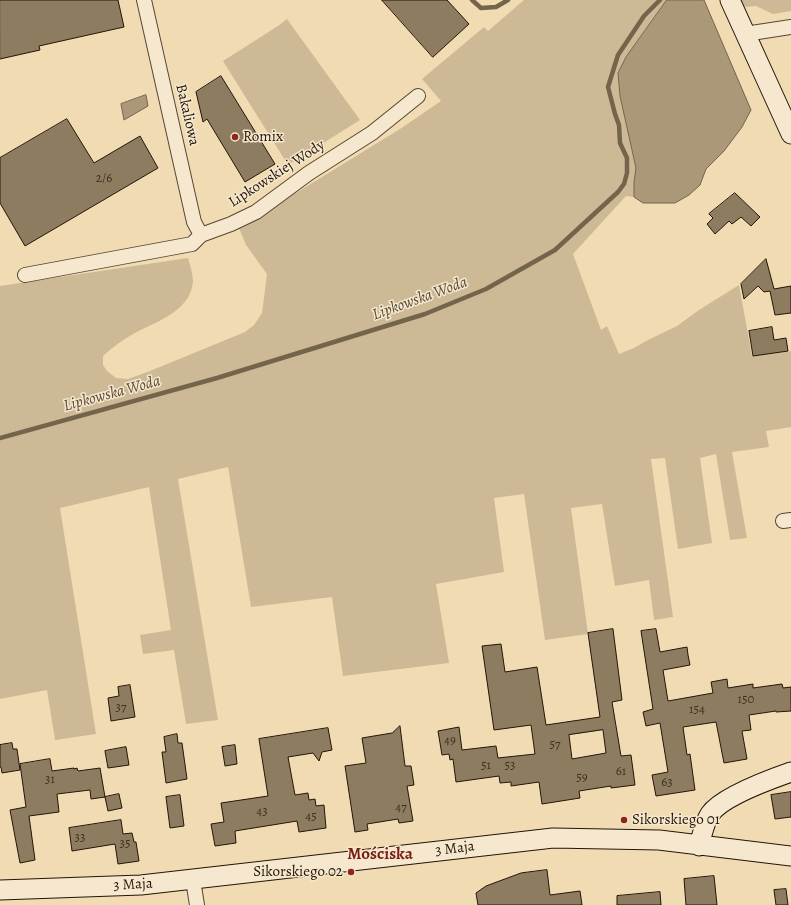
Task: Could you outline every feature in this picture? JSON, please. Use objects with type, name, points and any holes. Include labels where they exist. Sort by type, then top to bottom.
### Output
[{"type":"main road","points":[[730,0],[791,134]]},
{"type":"main road","points":[[699,846],[706,821],[713,810],[727,800],[791,772]]},
{"type":"main road","name":"3 Maja","points":[[0,890],[141,885],[553,838],[659,840],[791,856]]},
{"type":"street","name":"Bakaliowa","points":[[144,0],[194,222],[201,235]]},
{"type":"street","points":[[745,34],[791,27]]},
{"type":"street","name":"Lipkowskiej Wody","points":[[25,275],[192,244],[201,235],[231,224],[256,212],[309,173],[372,133],[418,96]]},
{"type":"street","points":[[193,880],[197,905]]},
{"type":"shaded area","points":[[524,0],[667,0],[626,57],[618,73],[620,96],[636,168],[634,197],[626,196],[573,254],[601,330],[607,326],[619,354],[677,326],[699,310],[739,285],[752,356],[791,351],[791,427],[766,431],[769,447],[732,452],[747,538],[730,540],[716,454],[700,458],[712,543],[678,549],[665,458],[651,459],[673,617],[654,620],[649,580],[615,586],[602,504],[571,508],[588,634],[545,640],[524,494],[494,498],[504,572],[436,584],[449,663],[343,676],[332,597],[251,607],[228,467],[178,479],[218,720],[186,724],[174,650],[143,654],[140,635],[171,630],[149,487],[60,508],[96,734],[55,740],[47,690],[0,699],[0,286],[188,258],[193,282],[185,301],[170,315],[129,336],[103,356],[103,365],[107,371],[116,378],[128,379],[245,332],[254,325],[262,313],[267,274],[246,245],[239,228],[400,129],[441,101],[422,79],[484,27],[488,31]]},
{"type":"shaded area","points":[[667,0],[704,0],[751,110],[742,127],[724,151],[706,169],[700,185],[689,195],[675,203],[643,203],[634,197],[636,168],[620,96],[618,73],[626,57]]},
{"type":"shaded area","points":[[741,0],[791,0],[791,11],[773,14],[756,6],[744,7]]},
{"type":"shaded area","points":[[287,19],[360,120],[288,165],[223,61]]},
{"type":"shaded area","points":[[146,95],[148,106],[124,120],[121,104]]},
{"type":"building","points":[[0,0],[118,0],[124,27],[39,46],[40,50],[0,59]]},
{"type":"building","points":[[382,0],[447,0],[469,24],[433,57]]},
{"type":"building","points":[[221,76],[275,164],[245,182],[207,119],[203,122],[196,92]]},
{"type":"building","points":[[67,119],[94,163],[140,136],[158,168],[25,246],[0,203],[0,158]]},
{"type":"building","points":[[735,193],[760,217],[751,226],[741,217],[732,224],[729,221],[715,234],[707,224],[713,218],[709,214]]},
{"type":"building","points":[[766,259],[774,289],[791,286],[791,313],[775,315],[770,291],[764,292],[758,286],[744,299],[741,284]]},
{"type":"building","points":[[772,327],[774,340],[786,338],[788,351],[753,356],[749,331]]},
{"type":"building","points":[[613,629],[622,700],[612,702],[621,756],[631,755],[635,785],[611,788],[611,786],[579,791],[580,798],[542,804],[539,782],[511,786],[511,782],[500,783],[499,776],[456,782],[453,759],[450,760],[449,754],[442,755],[438,731],[459,727],[462,750],[496,746],[498,758],[535,754],[531,725],[494,730],[482,646],[501,644],[505,672],[537,667],[546,725],[600,717],[588,633]],"holes":[[[603,730],[606,753],[572,759],[569,735]]]},
{"type":"building","points":[[656,629],[660,652],[687,647],[690,665],[663,670],[668,701],[713,693],[711,682],[727,679],[728,688],[753,684],[753,688],[782,684],[783,688],[791,687],[791,711],[776,711],[749,715],[751,730],[742,731],[747,759],[724,763],[716,722],[683,727],[687,755],[690,754],[695,790],[656,796],[652,775],[668,772],[660,723],[646,726],[643,712],[653,709],[641,631]]},
{"type":"building","points":[[130,685],[135,717],[111,721],[108,698],[119,696],[118,687]]},
{"type":"building","points":[[400,726],[405,766],[411,766],[414,785],[407,786],[413,821],[399,823],[398,819],[367,824],[368,830],[355,832],[345,766],[366,763],[362,738],[392,733]]},
{"type":"building","points":[[328,728],[332,750],[322,752],[319,761],[313,753],[288,757],[295,795],[308,793],[309,800],[315,799],[316,806],[324,805],[326,828],[299,832],[297,821],[235,831],[236,843],[215,846],[211,824],[224,822],[221,803],[268,796],[259,739]]},
{"type":"building","points":[[177,734],[178,743],[182,743],[187,779],[166,783],[162,752],[166,752],[164,737]]},
{"type":"building","points":[[12,743],[13,749],[17,749],[20,770],[2,773],[0,767],[0,745]]},
{"type":"building","points":[[235,745],[237,764],[225,766],[222,747]]},
{"type":"building","points":[[126,747],[129,765],[108,768],[105,751]]},
{"type":"building","points":[[50,759],[52,771],[77,768],[78,771],[100,768],[105,797],[91,799],[90,790],[57,794],[59,812],[29,816],[35,860],[20,863],[10,810],[26,807],[20,764]]},
{"type":"building","points":[[791,792],[791,817],[775,819],[771,795]]},
{"type":"building","points":[[119,794],[122,808],[108,811],[105,797]]},
{"type":"building","points":[[180,795],[184,826],[170,828],[166,797]]},
{"type":"building","points":[[121,820],[123,834],[132,833],[134,842],[136,842],[139,861],[118,864],[115,844],[72,851],[69,828]]},
{"type":"building","points":[[547,870],[550,895],[580,891],[582,905],[478,905],[476,893],[486,886],[521,873]]},
{"type":"building","points":[[714,876],[717,905],[686,905],[684,879]]},
{"type":"building","points":[[786,889],[788,905],[776,905],[774,890]]},
{"type":"building","points":[[660,892],[661,905],[617,905],[617,896]]},
{"type":"waterway","points":[[472,0],[481,8],[496,7],[508,0]]},
{"type":"waterway","name":"Lipkowska Woda","points":[[0,438],[217,378],[425,314],[486,289],[555,250],[618,192],[624,184],[627,173],[627,158],[620,143],[619,125],[608,87],[618,55],[644,16],[660,0]]},
{"type":"place","name":"Romix","points":[[235,137]]},
{"type":"place","name":"Sikorskiego 01","points":[[624,820]]},
{"type":"place","name":"Sikorskiego 02","points":[[351,872]]},
{"type":"district","name":"Mościska","points":[[380,855]]}]
